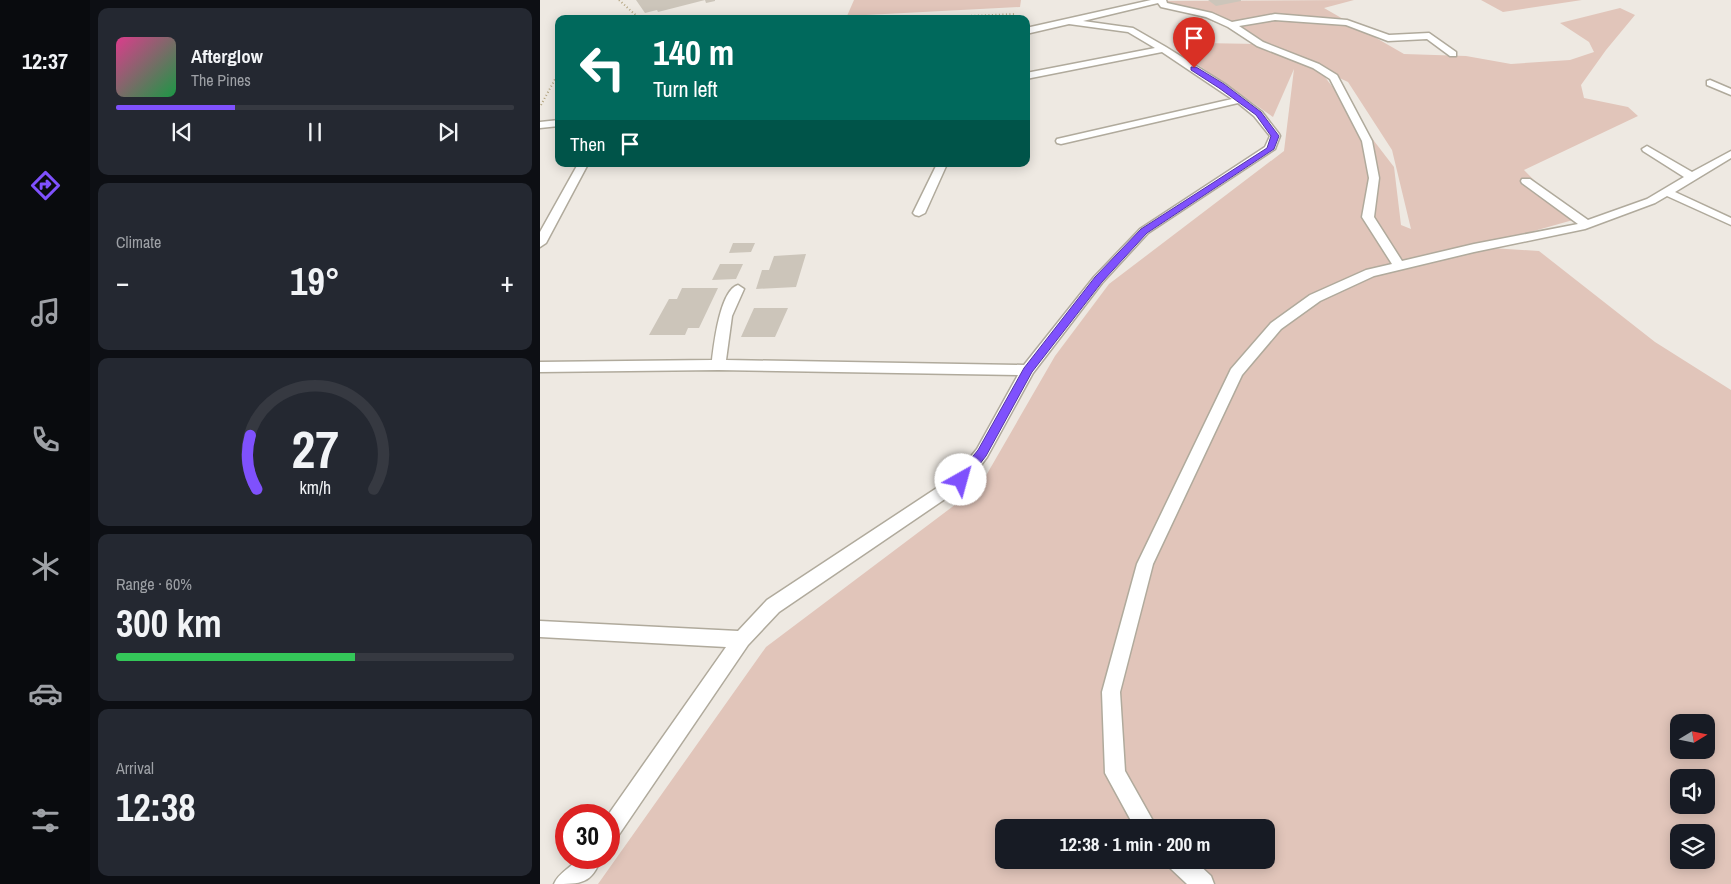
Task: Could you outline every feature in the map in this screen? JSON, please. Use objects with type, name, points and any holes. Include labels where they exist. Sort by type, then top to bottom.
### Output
[{"type":"street","points":[[1124,8],[1134,0]]},
{"type":"street","points":[[1030,30],[1161,0],[1164,4],[1209,15],[1231,25],[1260,44],[1316,66],[1334,77],[1367,141],[1374,178],[1368,217],[1399,266]]},
{"type":"street","points":[[1231,25],[1275,17],[1347,23],[1388,38],[1429,36],[1453,54]]},
{"type":"street","points":[[620,816],[742,640],[773,606],[961,480],[982,453],[1028,370],[1098,280],[1144,231],[1270,149],[1275,136],[1258,114],[1222,86],[1164,49],[1130,30],[1068,21]]},
{"type":"street","points":[[1030,75],[1164,49]]},
{"type":"street","points":[[1710,83],[1731,92]]},
{"type":"street","points":[[1061,141],[1240,100]]},
{"type":"street","points":[[540,125],[555,123]]},
{"type":"street","points":[[1646,149],[1693,178]]},
{"type":"street","points":[[1142,819],[1115,773],[1111,692],[1145,564],[1236,373],[1276,326],[1315,298],[1370,273],[1474,248],[1587,225],[1651,201],[1731,154]]},
{"type":"street","points":[[540,243],[581,167]]},
{"type":"street","points":[[919,213],[941,167]]},
{"type":"street","points":[[1526,181],[1587,225]]},
{"type":"street","points":[[1667,192],[1731,222]]},
{"type":"street","points":[[718,365],[725,316],[738,289]]},
{"type":"street","points":[[540,367],[718,365],[1028,370]]},
{"type":"street","points":[[540,629],[742,640]]},
{"type":"street","points":[[565,884],[583,869]]},
{"type":"street","points":[[1187,869],[1203,884]]},
{"type":"path","points":[[619,0],[636,15]]},
{"type":"path","points":[[996,15],[1022,14]]},
{"type":"path","points":[[540,108],[555,80]]},
{"type":"shaded area","points":[[854,0],[1021,0],[1020,7],[847,15]]},
{"type":"shaded area","points":[[1354,0],[1324,8],[1404,54],[1466,56],[1511,64],[1570,60],[1594,52],[1589,42],[1560,23],[1620,8],[1635,15],[1606,50],[1581,85],[1584,98],[1628,107],[1638,116],[1524,170],[1573,220],[1476,247],[1539,251],[1655,342],[1731,390],[1731,884],[598,884],[609,869],[620,869],[620,853],[766,647],[980,486],[1055,356],[1109,284],[1284,151],[1294,69],[1273,117],[1181,53],[1201,43],[1258,44],[1232,29],[1160,1]],"holes":[[[1318,68],[1348,82],[1392,150],[1411,229],[1401,225],[1394,167]]]},
{"type":"shaded area","points":[[1481,0],[1582,0],[1503,12]]},
{"type":"building","points":[[636,0],[705,0],[658,12],[657,10],[645,13]]},
{"type":"building","points":[[705,0],[715,0],[715,1],[706,3]]},
{"type":"building","points":[[1208,0],[1241,0],[1241,1],[1216,6]]},
{"type":"building","points":[[733,243],[755,243],[751,252],[729,253]]},
{"type":"building","points":[[806,254],[796,287],[756,289],[762,270],[769,270],[774,256]]},
{"type":"building","points":[[720,264],[743,264],[736,279],[712,280]]},
{"type":"building","points":[[682,288],[718,288],[699,328],[688,328],[685,335],[649,335],[669,299],[677,299]]},
{"type":"building","points":[[754,308],[788,308],[775,337],[741,337]]},
{"type":"route","points":[[961,480],[982,453],[1028,370],[1098,280],[1144,231],[1270,149],[1275,136],[1258,114],[1222,86],[1194,68]]}]
